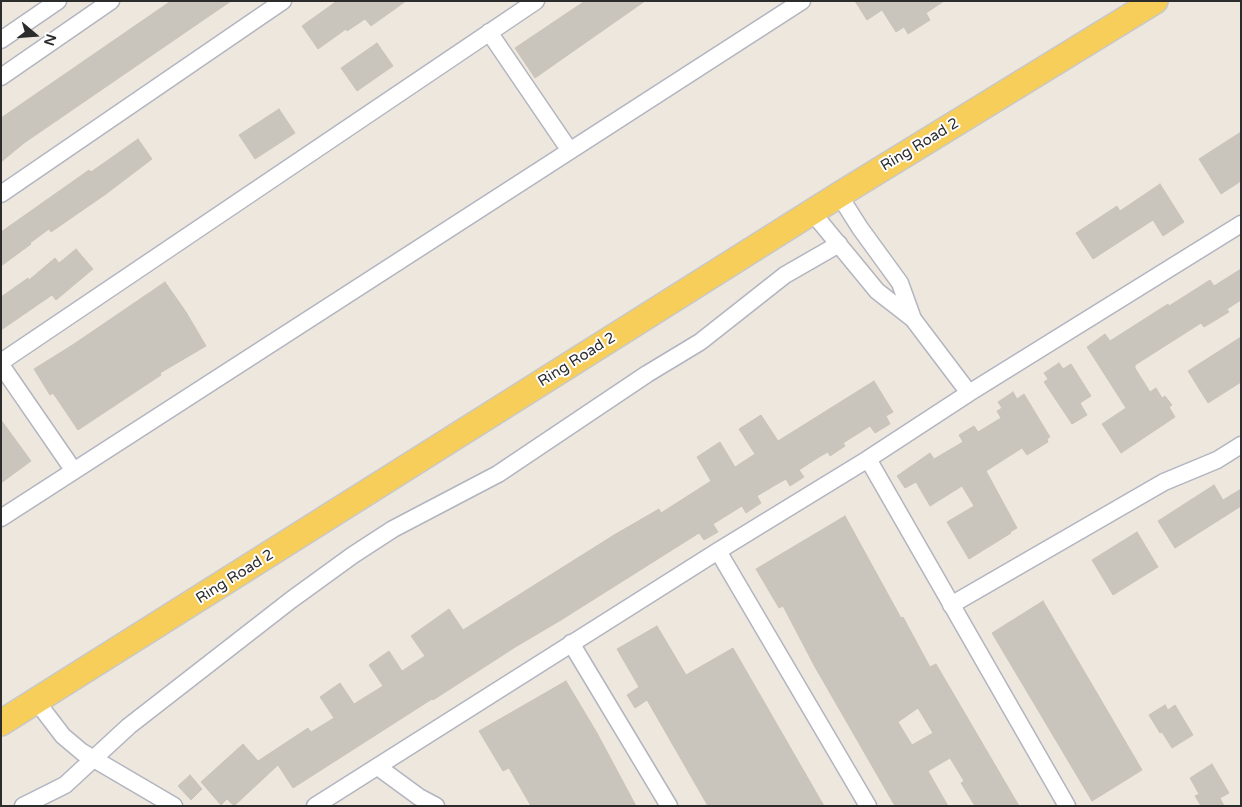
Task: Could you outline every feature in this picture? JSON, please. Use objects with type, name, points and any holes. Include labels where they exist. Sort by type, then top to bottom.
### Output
[{"type":"main road","name":"Ring Road 2","points":[[1,723],[839,195],[1155,1]]},
{"type":"street","points":[[1,40],[40,7],[58,1]]},
{"type":"street","points":[[1,77],[111,1]]},
{"type":"street","points":[[1,194],[283,1]]},
{"type":"street","points":[[74,471],[1,364],[536,1]]},
{"type":"street","points":[[1,518],[802,1]]},
{"type":"street","points":[[489,32],[570,151]]},
{"type":"street","points":[[839,195],[860,228],[900,283],[913,318],[969,393]]},
{"type":"street","points":[[812,212],[877,291],[913,318]]},
{"type":"street","points":[[315,806],[718,551],[868,459],[969,393],[1241,224]]},
{"type":"street","points":[[24,806],[65,785],[129,726],[291,600],[353,555],[393,529],[498,474],[647,374],[700,342],[785,274],[839,244]]},
{"type":"street","points":[[951,605],[1164,482],[1218,460],[1241,446]]},
{"type":"street","points":[[868,459],[1067,806]]},
{"type":"street","points":[[718,551],[868,806]]},
{"type":"street","points":[[572,643],[669,806]]},
{"type":"street","points":[[37,702],[63,736],[82,752],[174,806]]},
{"type":"street","points":[[378,767],[419,797],[436,806]]},
{"type":"building","points":[[171,1],[231,1],[24,143],[1,162],[1,118]]},
{"type":"building","points":[[337,1],[406,1],[371,26],[365,19],[347,31],[346,29],[318,49],[302,26]]},
{"type":"building","points":[[585,1],[645,1],[535,78],[515,48]]},
{"type":"building","points":[[855,1],[944,1],[926,13],[930,20],[908,34],[904,27],[896,32],[882,10],[867,20]]},
{"type":"building","points":[[377,43],[393,66],[357,91],[341,68]]},
{"type":"building","points":[[279,109],[295,133],[255,159],[239,135]]},
{"type":"building","points":[[1241,132],[1241,181],[1221,194],[1199,159]]},
{"type":"building","points":[[138,139],[152,159],[51,232],[49,229],[1,266],[1,232],[89,170],[91,172]]},
{"type":"building","points":[[1160,184],[1184,222],[1163,236],[1153,220],[1093,259],[1076,233],[1117,206],[1120,211]]},
{"type":"building","points":[[76,249],[93,269],[56,300],[52,295],[1,330],[1,297],[28,278],[29,280],[55,258],[59,263]]},
{"type":"building","points":[[1241,269],[1241,300],[1227,309],[1229,312],[1204,327],[1201,323],[1135,365],[1150,392],[1156,388],[1162,398],[1165,396],[1172,405],[1169,407],[1175,417],[1121,453],[1102,424],[1126,408],[1087,347],[1105,334],[1110,341],[1210,280],[1214,286]]},
{"type":"building","points":[[165,282],[206,346],[160,373],[161,375],[78,430],[53,393],[50,395],[34,369]]},
{"type":"building","points":[[1241,337],[1241,382],[1208,403],[1188,371]]},
{"type":"building","points":[[1059,363],[1063,369],[1071,364],[1091,396],[1080,403],[1087,415],[1072,424],[1044,382],[1048,379],[1044,373]]},
{"type":"building","points":[[874,381],[893,412],[886,416],[890,424],[875,433],[870,426],[843,443],[845,446],[830,456],[828,452],[819,457],[799,470],[804,477],[790,486],[786,479],[757,496],[761,503],[746,513],[742,506],[713,524],[718,532],[704,540],[699,533],[293,788],[278,765],[234,806],[227,799],[221,805],[201,782],[243,744],[258,761],[308,728],[311,732],[334,718],[320,697],[340,683],[354,704],[383,686],[369,665],[389,651],[402,671],[425,656],[411,636],[449,609],[463,630],[614,535],[659,509],[661,513],[711,481],[697,457],[720,442],[735,467],[755,454],[739,429],[761,415],[778,441]]},
{"type":"building","points":[[1013,392],[1017,399],[1024,394],[1050,437],[1047,439],[1048,442],[1027,455],[1022,448],[986,471],[1017,528],[969,559],[947,522],[974,506],[962,486],[930,506],[916,482],[905,488],[897,476],[930,453],[934,459],[963,442],[959,435],[974,426],[978,432],[1001,418],[997,411],[1002,408],[998,402]]},
{"type":"building","points":[[1,420],[31,461],[1,483]]},
{"type":"building","points":[[1214,485],[1223,500],[1241,489],[1241,506],[1175,548],[1158,521]]},
{"type":"building","points":[[845,516],[930,667],[936,664],[1019,806],[975,806],[961,783],[964,781],[950,758],[928,771],[948,806],[895,806],[815,667],[783,606],[779,608],[756,569]],"holes":[[[918,708],[933,733],[912,745],[898,722]]]},
{"type":"building","points":[[1137,532],[1158,567],[1113,595],[1092,560]]},
{"type":"building","points":[[1043,601],[1142,770],[1092,801],[992,633]]},
{"type":"building","points":[[657,626],[686,675],[733,648],[824,806],[708,806],[647,700],[635,708],[627,695],[639,687],[617,649]]},
{"type":"building","points":[[566,681],[597,733],[636,806],[531,806],[509,768],[503,771],[479,731]]},
{"type":"building","points":[[1165,705],[1168,710],[1175,705],[1193,735],[1172,748],[1149,715]]},
{"type":"building","points":[[1212,764],[1229,793],[1220,798],[1224,806],[1201,806],[1195,796],[1199,794],[1190,778]]},
{"type":"building","points":[[190,775],[202,789],[191,800],[178,786]]}]
